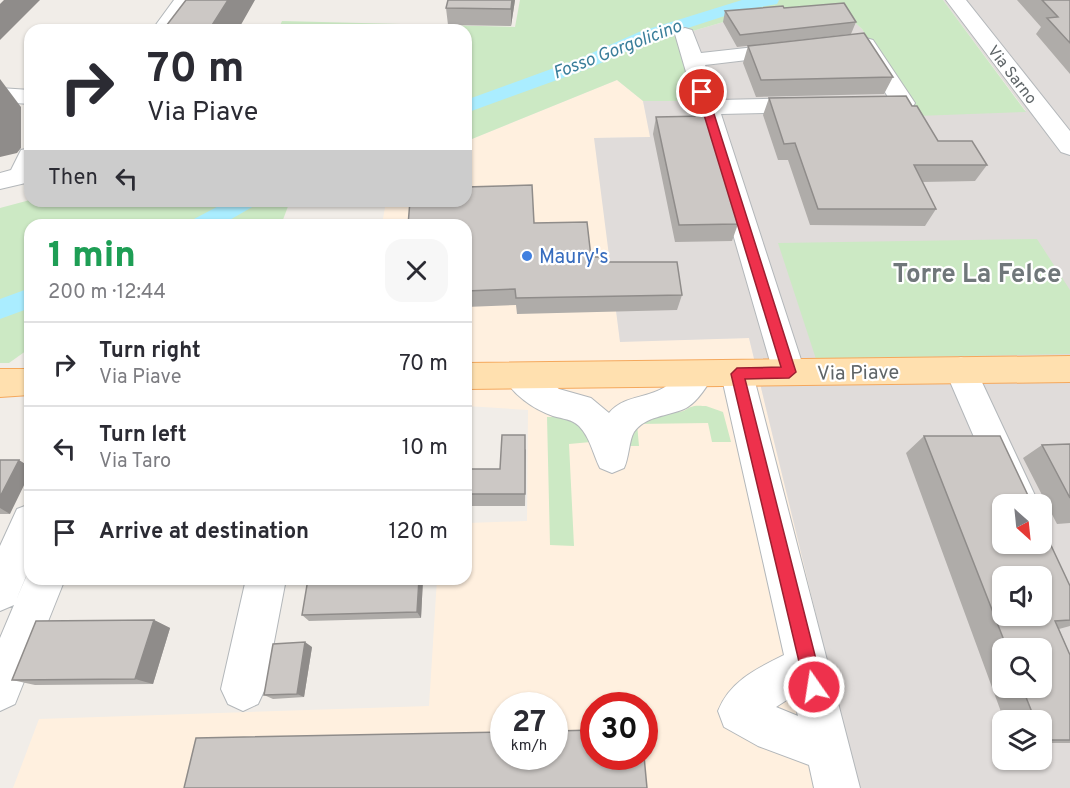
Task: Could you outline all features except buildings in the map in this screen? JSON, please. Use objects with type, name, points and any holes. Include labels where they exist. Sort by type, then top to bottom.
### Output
[{"type":"main road","name":"Via Piave","points":[[472,376],[1070,369]]},
{"type":"main road","points":[[0,383],[24,382]]},
{"type":"street","points":[[166,24],[184,0]]},
{"type":"street","name":"Via Sarno","points":[[956,0],[1070,147]]},
{"type":"street","points":[[686,34],[706,107],[789,372]]},
{"type":"street","points":[[706,107],[904,103],[864,41],[841,43]]},
{"type":"street","points":[[693,60],[807,47]]},
{"type":"street","points":[[0,95],[24,97]]},
{"type":"street","points":[[0,181],[21,176],[24,169]]},
{"type":"street","points":[[961,370],[1017,494]]},
{"type":"street","points":[[519,376],[550,401],[579,408],[662,404],[675,398],[698,374]]},
{"type":"street","points":[[737,374],[833,769]]},
{"type":"street","points":[[579,408],[591,416],[600,428],[612,457],[615,436],[622,422],[632,412],[645,406]]},
{"type":"street","points":[[0,591],[24,536]]},
{"type":"street","points":[[0,689],[43,585]]},
{"type":"street","points":[[243,689],[265,585]]},
{"type":"street","points":[[809,665],[764,688],[740,711],[774,730],[833,769]]},
{"type":"shaded area","points":[[943,0],[1070,0],[1070,788],[858,788],[749,338],[620,342],[594,138],[650,137],[643,101],[692,101],[679,35],[761,11],[838,6],[862,29],[890,70],[1026,111]]},
{"type":"shaded area","points":[[617,80],[643,101],[651,137],[595,138],[620,341],[749,338],[858,788],[13,788],[39,719],[429,706],[437,585],[472,585],[472,523],[527,521],[528,410],[472,406],[472,219],[383,219],[385,207],[472,207],[472,139]]},
{"type":"green space","points":[[520,0],[943,0],[1026,112],[917,116],[862,29],[837,6],[761,11],[679,35],[692,101],[643,101],[617,80],[472,139],[472,26],[515,27]]},
{"type":"green space","points":[[282,21],[398,24],[281,24]]},
{"type":"green space","points":[[24,202],[24,207],[288,207],[283,219],[24,219],[24,352],[9,363],[0,363],[0,208]]},
{"type":"green space","points":[[1037,239],[1070,290],[1070,354],[816,359],[778,243]]},
{"type":"green space","points":[[694,406],[706,406],[723,412],[731,442],[712,442],[708,423],[637,424],[639,446],[630,446],[633,425],[643,416],[681,412]]},
{"type":"green space","points":[[547,417],[576,417],[591,442],[569,444],[574,546],[550,545]]},
{"type":"waterway","name":"Fosso Gorgolicino","points":[[472,105],[583,64],[645,36],[737,6],[771,0]]},
{"type":"waterway","name":"Fosso Gorgolicino","points":[[213,219],[235,207]]},
{"type":"waterway","name":"Fosso Gorgolicino","points":[[0,309],[24,300]]},
{"type":"place","name":"Maury's","points":[[527,256]]},
{"type":"district","name":"Torre La Felce","points":[[977,273]]},
{"type":"route","points":[[702,92],[789,372],[737,374],[814,687]]}]
